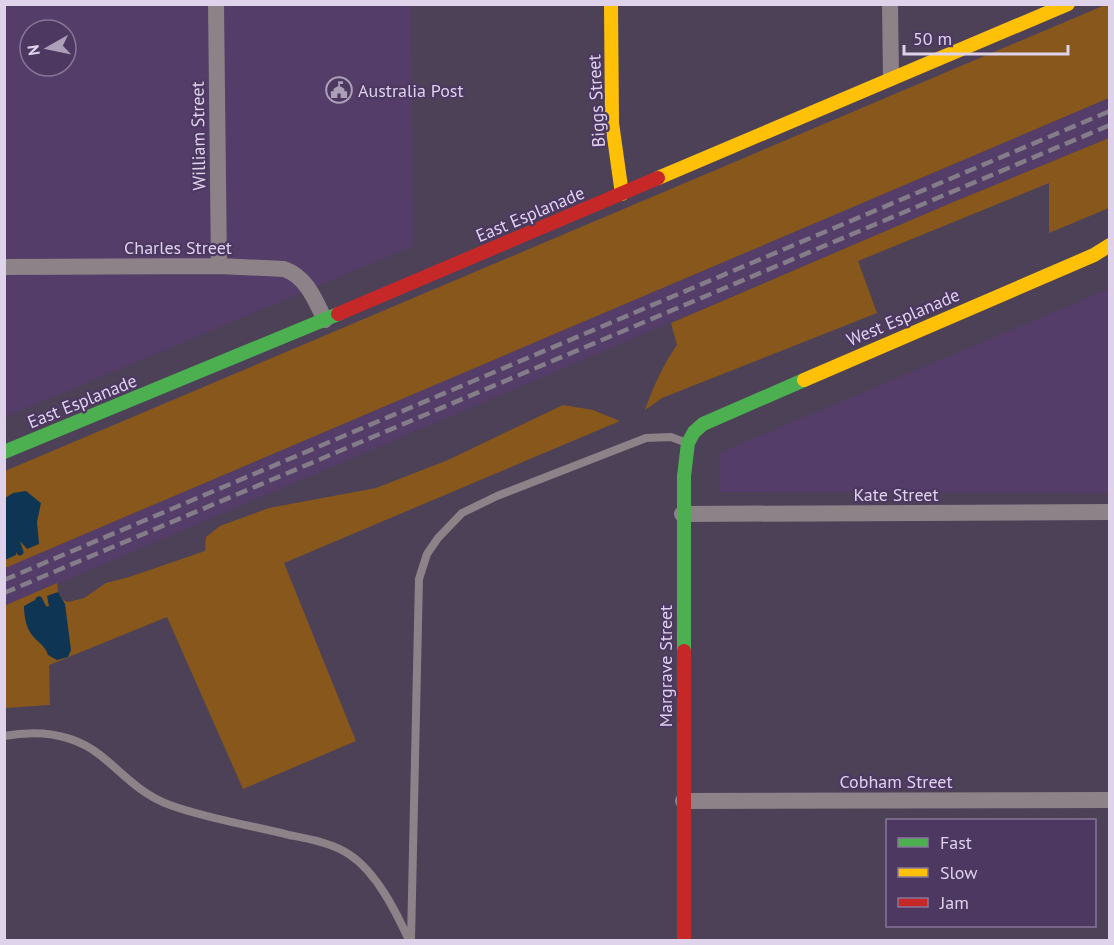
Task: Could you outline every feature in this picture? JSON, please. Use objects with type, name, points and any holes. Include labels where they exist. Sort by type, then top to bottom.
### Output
[{"type":"street","name":"William Street","points":[[216,4],[219,266]]},
{"type":"street","name":"Biggs Street","points":[[611,4],[612,123],[622,195]]},
{"type":"street","points":[[890,4],[891,78]]},
{"type":"street","name":"East Esplanade","points":[[4,452],[622,195],[1068,4]]},
{"type":"street","name":"West Esplanade","points":[[688,443],[694,432],[703,424],[1094,255],[1110,245]]},
{"type":"street","name":"West Esplanade","points":[[1094,255],[1110,251]]},
{"type":"street","name":"Charles Street","points":[[4,267],[219,266],[271,268],[293,272],[305,283],[325,320]]},
{"type":"street","name":"Margrave Street","points":[[684,940],[682,514],[688,443]]},
{"type":"street","name":"Kate Street","points":[[682,514],[1110,512]]},
{"type":"street","name":"Cobham Street","points":[[683,801],[1110,800]]},
{"type":"lane","points":[[410,940],[419,579],[427,554],[438,538],[462,513],[497,496],[646,438],[671,437],[688,443]]},
{"type":"lane","points":[[4,736],[32,733],[52,734],[69,739],[87,746],[142,792],[170,806],[313,840],[350,855],[366,870],[390,902],[410,940]]},
{"type":"shaded area","points":[[5,5],[411,5],[413,246],[5,417]]},
{"type":"shaded area","points":[[1109,5],[1109,98],[5,568],[5,471]]},
{"type":"shaded area","points":[[1109,98],[1109,138],[951,203],[5,606],[5,568]]},
{"type":"shaded area","points":[[1109,138],[1109,208],[1049,233],[1049,183],[858,261],[877,313],[662,398],[645,410],[659,376],[677,345],[671,323]]},
{"type":"shaded area","points":[[1109,289],[1109,493],[720,492],[719,453]]},
{"type":"shaded area","points":[[563,405],[593,410],[620,421],[284,563],[356,741],[243,789],[167,617],[49,665],[50,705],[5,708],[4,606],[57,583],[58,592],[63,600],[68,602],[84,598],[106,583],[205,551],[206,537],[220,526],[269,508],[376,488],[448,460]]},
{"type":"water","points":[[26,491],[41,503],[37,522],[39,544],[27,549],[21,542],[17,543],[16,555],[5,560],[5,498],[13,493]]},
{"type":"water","points":[[58,592],[65,604],[71,650],[68,657],[57,660],[48,655],[30,632],[24,606],[35,600],[44,607],[49,606],[47,596]]},
{"type":"waterway","points":[[14,535],[20,552]]},
{"type":"waterway","points":[[39,600],[45,612]]},
{"type":"railway","points":[[4,580],[1110,111]]},
{"type":"railway","points":[[4,593],[1110,125]]},
{"type":"traffic: fast","points":[[4,452],[338,314]]},
{"type":"traffic: fast","points":[[684,651],[684,476],[688,443],[694,432],[703,424],[804,380]]},
{"type":"traffic: slow","points":[[611,4],[612,123],[622,194]]},
{"type":"traffic: slow","points":[[658,178],[1068,4]]},
{"type":"traffic: slow","points":[[804,380],[1094,255],[1110,245]]},
{"type":"traffic: jam","points":[[338,314],[658,178]]},
{"type":"traffic: jam","points":[[684,651],[684,940]]},
{"type":"place","name":"Australia Post","points":[[339,90]]}]
